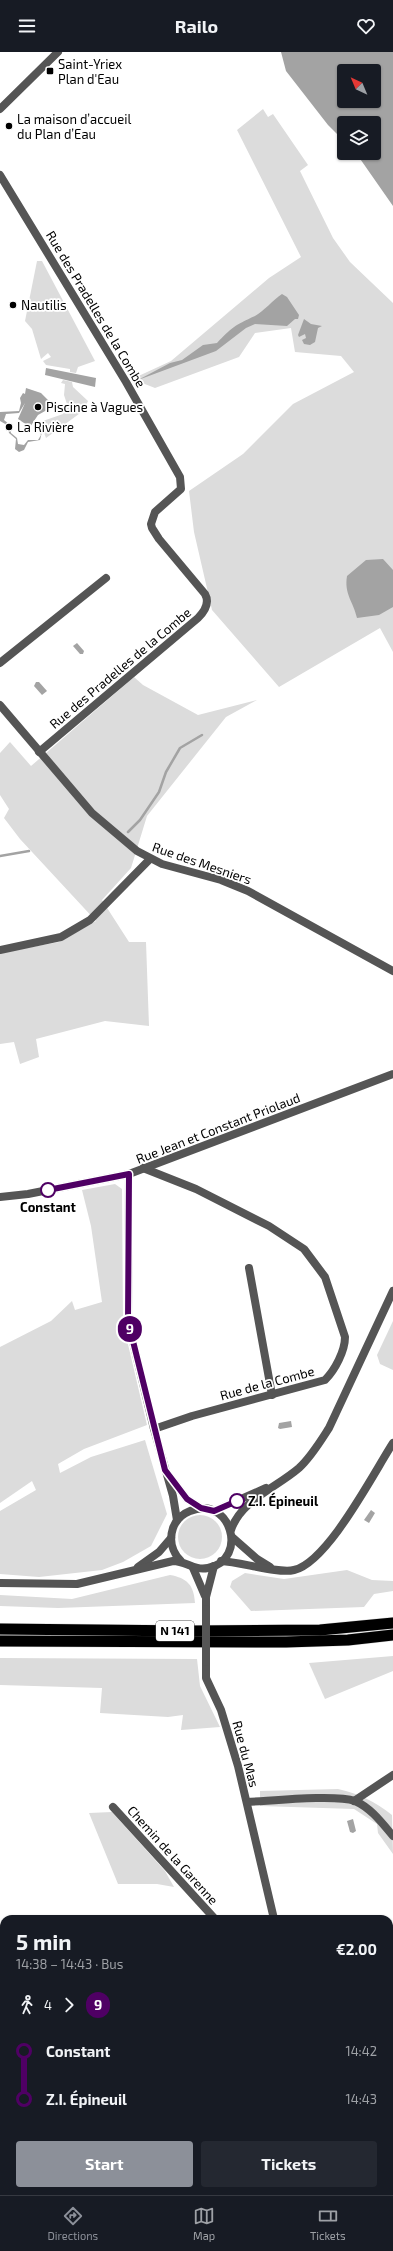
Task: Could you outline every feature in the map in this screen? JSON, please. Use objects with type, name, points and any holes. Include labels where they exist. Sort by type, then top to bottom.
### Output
[{"type":"highway","name":"N 141","points":[[0,1629],[192,1631],[320,1630],[393,1623]]},
{"type":"highway","name":"N 141","points":[[0,1642],[286,1642],[348,1640],[393,1635]]},
{"type":"street","points":[[0,109],[58,52]]},
{"type":"street","name":"Rue des Pradelles de la Combe","points":[[0,175],[126,382],[180,477],[181,489],[155,512],[152,528],[159,539],[205,594],[207,602],[205,610],[198,618],[39,752]]},
{"type":"street","points":[[0,663],[106,578]]},
{"type":"street","name":"Rue des Mesniers","points":[[0,705],[96,817],[127,844],[150,859],[221,880],[248,891],[393,971]]},
{"type":"street","points":[[0,950],[61,937],[90,920],[150,859]]},
{"type":"street","name":"Rue Jean et Constant Priolaud","points":[[0,1197],[28,1194],[129,1174],[393,1074]]},
{"type":"street","name":"Rue de la Combe","points":[[143,1168],[196,1189],[288,1237],[304,1249],[325,1276],[345,1337],[345,1344],[341,1355],[325,1380],[192,1416],[154,1429]]},
{"type":"street","points":[[129,1174],[128,1321],[154,1429],[173,1496],[177,1520],[171,1538],[159,1552],[134,1570]]},
{"type":"street","points":[[249,1268],[272,1395]]},
{"type":"street","points":[[171,1538],[174,1551],[181,1561],[193,1568],[214,1566],[221,1561],[230,1550],[231,1533],[236,1517],[242,1510],[304,1462],[329,1428],[393,1291]]},
{"type":"street","points":[[221,1561],[293,1571],[305,1566],[332,1540],[393,1443]]},
{"type":"street","points":[[165,1470],[187,1499],[201,1508],[214,1511],[224,1518],[231,1533],[258,1559],[274,1569]]},
{"type":"street","points":[[214,1511],[274,1485]]},
{"type":"street","points":[[177,1520],[187,1512],[201,1508]]},
{"type":"street","points":[[0,1583],[77,1584],[94,1582],[134,1570],[181,1561]]},
{"type":"street","name":"Rue du Mas","points":[[214,1566],[206,1597],[206,1678],[226,1724],[247,1802],[273,1915]]},
{"type":"street","name":"Rue du Mas","points":[[193,1568],[206,1597]]},
{"type":"street","points":[[354,1801],[393,1775]]},
{"type":"street","points":[[247,1802],[335,1798],[354,1801],[371,1811],[393,1836]]},
{"type":"street","name":"Chemin de la Garenne","points":[[113,1807],[211,1915]]},
{"type":"shaded area","points":[[281,52],[393,52],[393,206],[361,160],[381,160],[381,116],[337,116],[337,134],[328,125],[286,71]]},
{"type":"shaded area","points":[[263,109],[268,117],[273,114],[308,165],[300,171],[333,238],[350,262],[393,303],[393,652],[380,628],[279,687],[212,610],[194,532],[189,491],[243,454],[293,404],[354,372],[341,356],[295,352],[291,328],[255,333],[239,357],[155,388],[132,379],[171,361],[269,278],[301,257],[237,130]]},
{"type":"shaded area","name":"Nautilis","points":[[37,261],[42,261],[95,361],[78,367],[76,373],[70,372],[70,369],[46,365],[43,361],[51,357],[48,353],[41,359],[32,329],[25,321]]},
{"type":"shaded area","points":[[282,294],[287,297],[299,315],[298,319],[295,319],[287,326],[255,324],[246,328],[216,351],[138,380],[170,363],[182,360],[203,345],[217,343],[234,327],[258,314]]},
{"type":"shaded area","points":[[304,319],[311,324],[322,326],[318,328],[315,342],[310,345],[304,344],[302,340],[306,338],[305,334],[299,337],[298,335]]},
{"type":"shaded area","points":[[46,368],[96,378],[95,387],[45,375]]},
{"type":"shaded area","points":[[63,380],[72,382],[73,387],[88,401],[83,411],[46,438],[43,430],[45,427],[40,422],[63,414],[68,407],[64,395],[65,384],[61,383]]},
{"type":"shaded area","name":"Piscine à Vagues","points":[[26,388],[41,393],[54,406],[38,415],[30,427],[18,419],[25,403],[19,413],[6,414],[4,420],[9,424],[11,433],[17,438],[18,444],[24,445],[28,440],[38,440],[41,435],[39,431],[42,432],[40,440],[28,442],[24,450],[19,452],[15,449],[16,439],[9,433],[7,425],[0,421],[0,412],[19,411],[21,403],[20,398],[23,393],[25,394]]},
{"type":"shaded area","points":[[383,559],[393,570],[393,607],[379,615],[357,618],[348,593],[346,582],[347,576],[366,560]]},
{"type":"shaded area","points":[[77,643],[84,651],[83,654],[80,654],[73,646]]},
{"type":"shaded area","points":[[134,677],[143,685],[198,715],[257,700],[226,717],[147,816],[131,868],[102,900],[129,942],[146,942],[149,1026],[105,1021],[36,1039],[39,1057],[20,1064],[14,1042],[0,1044],[0,953],[59,942],[96,921],[20,839],[4,818],[9,809],[0,795],[0,753],[10,742],[31,766]]},
{"type":"shaded area","points":[[36,682],[39,682],[47,691],[42,695],[34,686]]},
{"type":"shaded area","points":[[115,1184],[122,1189],[123,1323],[147,1425],[84,1449],[58,1464],[60,1473],[91,1457],[145,1440],[167,1514],[151,1546],[123,1562],[102,1570],[39,1577],[0,1574],[0,1511],[36,1490],[32,1481],[0,1503],[0,1347],[51,1321],[72,1301],[75,1310],[102,1302],[91,1226],[82,1190]]},
{"type":"shaded area","points":[[393,1321],[393,1370],[380,1364],[377,1355]]},
{"type":"shaded area","points":[[291,1421],[292,1427],[278,1428],[279,1423]]},
{"type":"shaded area","points":[[371,1510],[375,1513],[369,1523],[364,1520]]},
{"type":"shaded area","points":[[196,1515],[204,1515],[216,1521],[222,1533],[222,1541],[216,1553],[204,1559],[196,1559],[184,1553],[178,1541],[178,1533],[184,1521]]},
{"type":"shaded area","points":[[347,1570],[372,1580],[393,1581],[393,1591],[374,1594],[364,1607],[251,1611],[230,1587],[232,1581],[245,1573],[284,1579]]},
{"type":"shaded area","points":[[170,1575],[181,1578],[188,1583],[193,1591],[195,1603],[58,1608],[0,1606],[0,1595],[72,1599]]},
{"type":"shaded area","points":[[393,1656],[393,1671],[325,1699],[309,1663]]},
{"type":"shaded area","points":[[0,1658],[197,1659],[200,1686],[220,1727],[181,1730],[183,1715],[168,1717],[100,1713],[102,1688],[0,1685]]},
{"type":"shaded area","points":[[338,1789],[353,1793],[366,1799],[392,1815],[393,1854],[378,1833],[377,1824],[354,1809],[260,1806],[260,1791]]},
{"type":"shaded area","points":[[112,1812],[165,1871],[174,1887],[157,1884],[118,1884],[89,1813]]},
{"type":"shaded area","points":[[353,1819],[356,1831],[353,1833],[350,1832],[347,1821]]},
{"type":"waterway","points":[[128,832],[140,820],[159,792],[166,772],[180,748],[202,735]]},
{"type":"waterway","points":[[0,856],[29,851]]},
{"type":"bus line","name":"9","points":[[48,1190],[129,1174],[127,1191],[129,1244],[127,1257],[128,1321],[165,1470],[187,1499],[201,1508],[214,1511],[237,1501]]},
{"type":"place","name":"Saint-Yriex Plan d'Eau","points":[[50,71]]},
{"type":"place","name":"La maison d’accueil du Plan d’Eau","points":[[9,126]]},
{"type":"place","name":"Nautilis","points":[[13,305]]},
{"type":"place","name":"Piscine à Vagues","points":[[38,407]]},
{"type":"place","name":"La Rivière","points":[[9,427]]},
{"type":"place","name":"Constant","points":[[48,1190]]},
{"type":"place","name":"Z.I. Épineuil","points":[[237,1501]]}]
